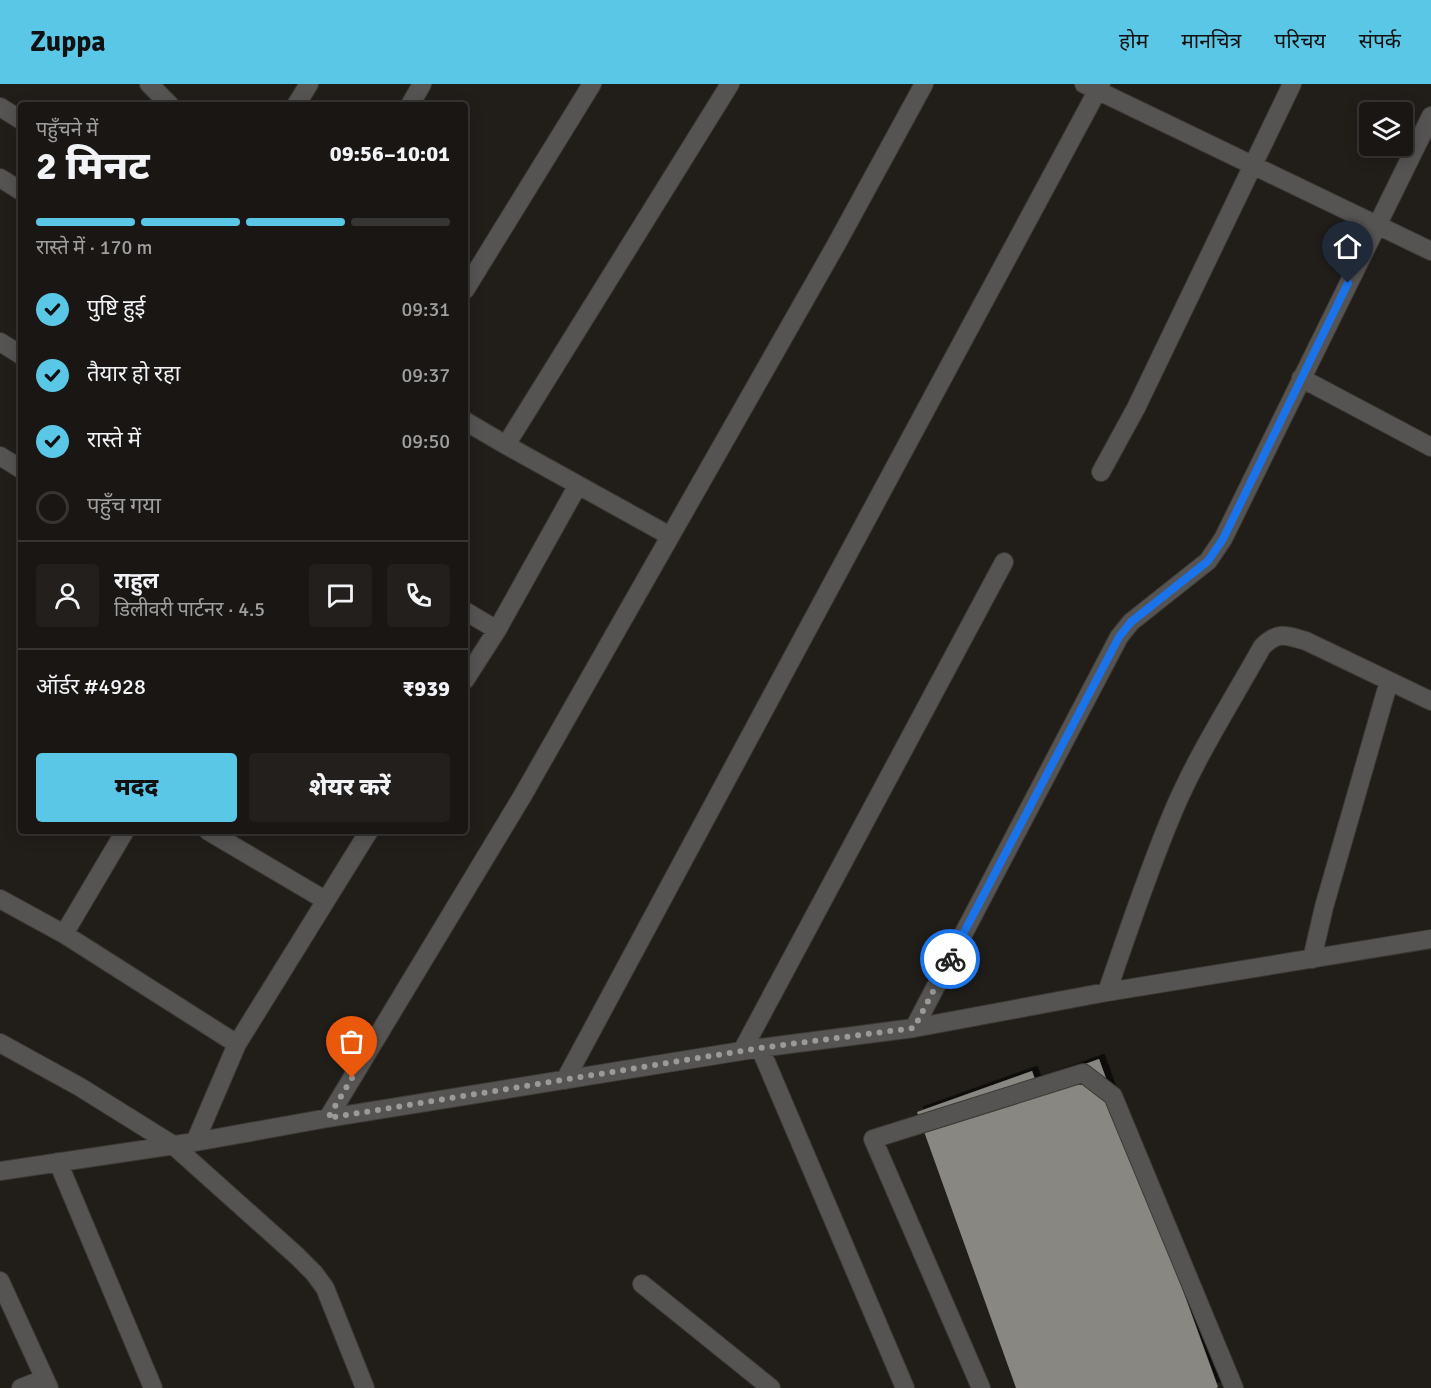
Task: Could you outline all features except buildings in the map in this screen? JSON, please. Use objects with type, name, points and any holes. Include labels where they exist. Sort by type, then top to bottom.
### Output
[{"type":"street","points":[[149,84],[167,102]]},
{"type":"street","points":[[298,102],[309,84]]},
{"type":"street","points":[[412,102],[423,84]]},
{"type":"street","points":[[468,285],[592,84]]},
{"type":"street","points":[[506,445],[730,84]]},
{"type":"street","points":[[328,1118],[523,795],[836,245],[924,84]]},
{"type":"street","points":[[1101,472],[1136,408],[1292,84]]},
{"type":"street","points":[[565,1080],[1094,86],[1431,251]]},
{"type":"street","points":[[0,107],[18,118]]},
{"type":"street","points":[[914,1028],[1119,637],[1131,622],[1208,561],[1223,539],[1431,116]]},
{"type":"street","points":[[0,178],[18,189]]},
{"type":"street","points":[[0,342],[18,353]]},
{"type":"street","points":[[1301,378],[1431,447]]},
{"type":"street","points":[[468,423],[670,536]]},
{"type":"street","points":[[0,456],[18,467]]},
{"type":"street","points":[[468,675],[497,630],[578,485]]},
{"type":"street","points":[[751,1049],[1004,562]]},
{"type":"street","points":[[468,612],[497,630]]},
{"type":"street","points":[[1107,992],[1173,811],[1262,647],[1272,637],[1284,635],[1306,642],[1431,701]]},
{"type":"street","points":[[1312,958],[1324,907],[1389,681]]},
{"type":"street","points":[[64,934],[123,834]]},
{"type":"street","points":[[213,834],[326,900]]},
{"type":"street","points":[[195,1142],[237,1044],[367,834]]},
{"type":"street","points":[[0,899],[64,934],[237,1044]]},
{"type":"street","points":[[0,1172],[195,1142],[751,1049],[914,1028],[1107,992],[1431,939]]},
{"type":"street","points":[[0,1043],[80,1086],[173,1145],[314,1273],[325,1288],[365,1388]]},
{"type":"street","points":[[751,1049],[905,1388]]},
{"type":"street","points":[[981,1388],[873,1139],[1083,1073],[1113,1096],[1234,1388]]},
{"type":"street","points":[[58,1162],[153,1388]]},
{"type":"street","points":[[0,1281],[47,1383],[21,1388]]},
{"type":"street","points":[[642,1284],[771,1388]]},
{"type":"way so far","points":[[352,1078],[328,1118],[760,1048],[914,1028],[950,959]]},
{"type":"route","points":[[950,959],[1119,637],[1131,622],[1208,561],[1223,539],[1348,283]]}]
